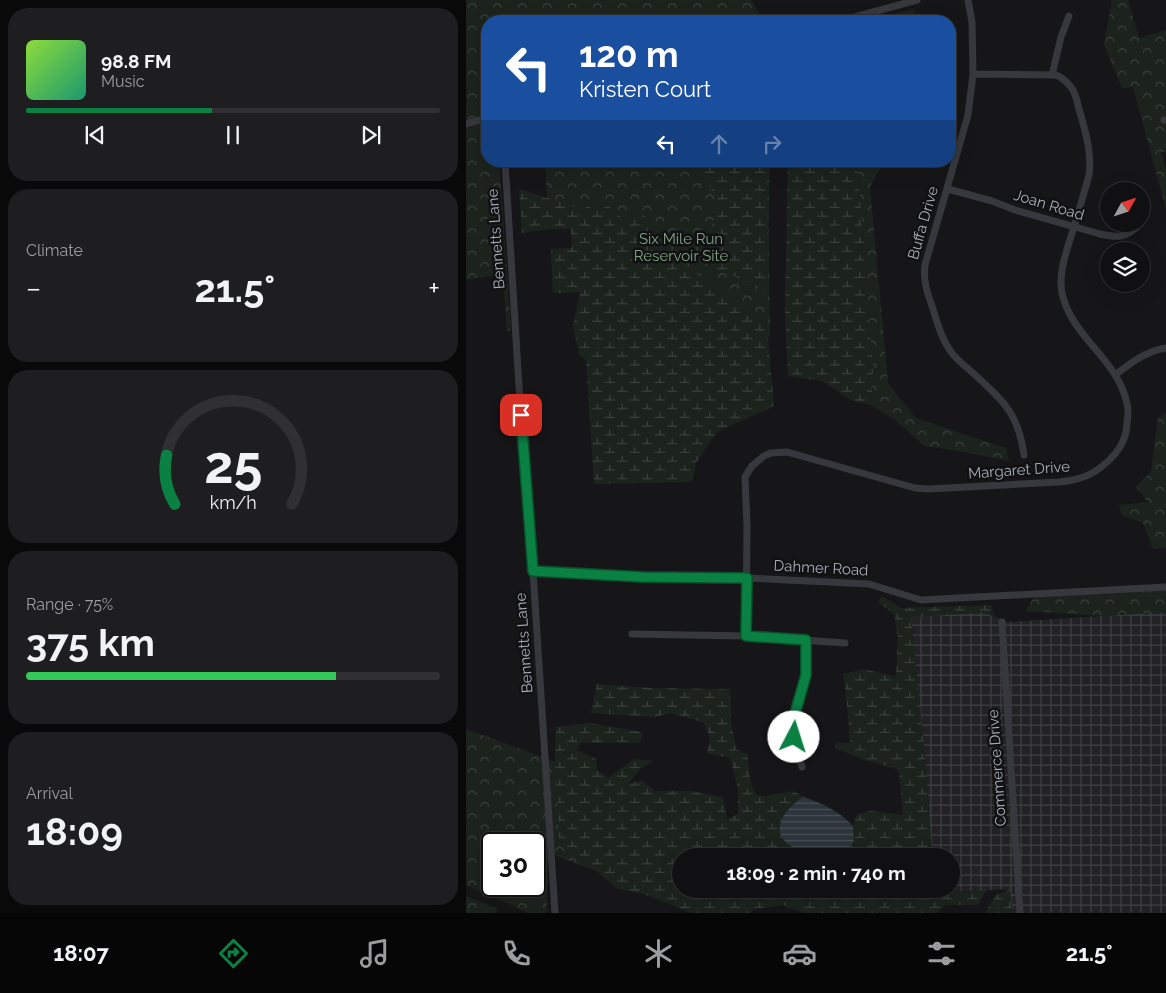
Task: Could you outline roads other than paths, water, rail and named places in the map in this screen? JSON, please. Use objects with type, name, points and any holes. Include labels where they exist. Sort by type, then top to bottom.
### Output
[{"type":"street","points":[[862,15],[916,0]]},
{"type":"street","name":"Buffa Drive","points":[[956,159],[968,115],[973,74],[972,22],[968,0]]},
{"type":"street","points":[[973,74],[1052,75],[1061,37],[1069,16]]},
{"type":"street","name":"Margaret Drive","points":[[746,636],[747,525],[745,477],[752,466],[764,456],[771,453],[786,452],[915,488],[928,489],[1073,481],[1087,476],[1101,467],[1117,451],[1125,436],[1128,420],[1127,402],[1124,392],[1116,375],[1078,327],[1062,295],[1061,278],[1064,262],[1090,166],[1087,139],[1075,94],[1061,77],[1052,75]]},
{"type":"street","points":[[466,124],[481,120]]},
{"type":"street","name":"Bennetts Lane","points":[[505,167],[555,913]]},
{"type":"street","name":"Buffa Drive","points":[[954,167],[925,265],[925,281],[929,298],[940,332],[951,352],[1003,401],[1010,411],[1019,432],[1024,455]]},
{"type":"street","name":"Joan Road","points":[[948,189],[1100,234],[1120,237],[1129,232]]},
{"type":"street","points":[[1116,375],[1146,354],[1166,348]]},
{"type":"street","name":"Dahmer Road","points":[[533,571],[643,577],[747,578],[869,584],[921,600],[1166,587]]},
{"type":"street","name":"Commerce Drive","points":[[1002,622],[1020,913]]},
{"type":"street","points":[[632,634],[746,636],[845,643]]},
{"type":"street","points":[[802,767],[794,737],[796,710],[806,675],[806,640]]},
{"type":"park label","name":"Six Mile Run Reservoir Site","points":[[681,248]]}]
